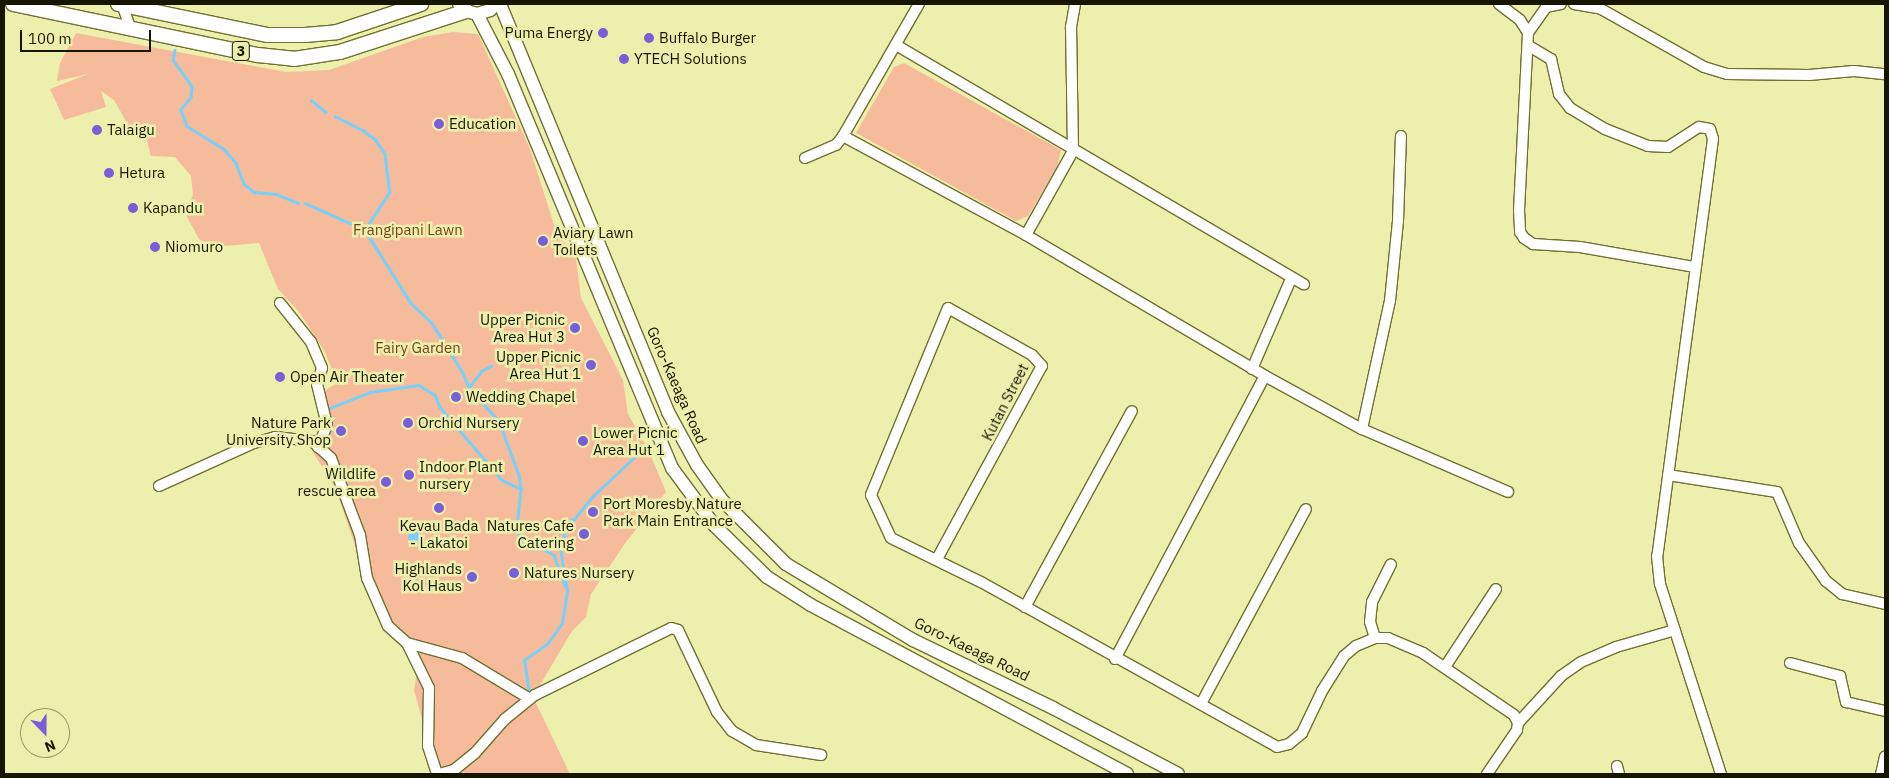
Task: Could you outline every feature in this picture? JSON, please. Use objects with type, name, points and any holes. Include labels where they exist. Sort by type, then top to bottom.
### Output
[{"type":"highway","name":"3","points":[[12,4],[258,55],[294,59],[340,52],[467,9]]},
{"type":"highway","name":"3","points":[[120,4],[268,35],[320,35],[421,4]]},
{"type":"main road","points":[[467,9],[490,10],[496,4]]},
{"type":"main road","name":"Goro-Kaeaga Road","points":[[500,4],[668,412],[693,458],[722,500],[794,569],[914,640],[1053,708],[1178,774]]},
{"type":"main road","points":[[467,9],[508,74],[672,468],[714,525],[767,577],[811,606],[1127,774]]},
{"type":"street","points":[[120,4],[130,27]]},
{"type":"street","points":[[805,158],[836,145],[843,136],[919,4]]},
{"type":"street","points":[[1026,235],[1073,151],[1071,27],[1075,4]]},
{"type":"street","points":[[1499,4],[1520,20],[1528,34],[1529,46],[1519,210],[1520,232],[1524,238],[1532,244],[1580,247],[1695,267]]},
{"type":"street","points":[[1528,34],[1546,7],[1561,4]]},
{"type":"street","points":[[1574,4],[1601,10],[1704,67],[1727,74],[1809,75],[1854,71],[1885,74]]},
{"type":"street","points":[[896,45],[1291,279],[1304,284]]},
{"type":"street","points":[[1529,46],[1551,59],[1559,94],[1570,108],[1605,129],[1648,146],[1668,147],[1699,127],[1710,129],[1713,140],[1657,556],[1660,584],[1721,774]]},
{"type":"street","points":[[843,136],[1026,235],[1252,369],[1362,429],[1508,492]]},
{"type":"street","points":[[1362,429],[1390,301],[1398,221],[1401,136]]},
{"type":"street","points":[[1252,369],[1291,279]]},
{"type":"street","points":[[280,303],[312,342],[322,368],[317,384],[327,425],[318,447]]},
{"type":"street","name":"Kutan Street","points":[[948,308],[1032,356],[1042,366],[937,559],[891,538],[871,495],[942,316],[948,308]]},
{"type":"street","points":[[1115,659],[1265,376]]},
{"type":"street","points":[[1025,607],[1132,411]]},
{"type":"street","points":[[159,486],[254,442],[275,437],[312,442],[331,458],[364,549],[367,578],[388,626],[407,643],[429,688],[431,710],[428,746],[438,774],[454,770],[475,753],[505,719],[530,699],[603,660],[674,628],[717,712],[732,731],[756,745],[821,755]]},
{"type":"street","points":[[1668,475],[1777,492],[1799,543],[1826,581],[1842,594],[1885,604]]},
{"type":"street","points":[[1202,702],[1306,509]]},
{"type":"street","points":[[937,559],[1115,659],[1202,702],[1263,741],[1277,747],[1286,746],[1302,733],[1322,691],[1344,656],[1356,646],[1375,638],[1388,638],[1413,647],[1514,715],[1518,723]]},
{"type":"street","points":[[1375,638],[1370,622],[1372,602],[1391,564]]},
{"type":"street","points":[[1445,668],[1496,589]]},
{"type":"street","points":[[1487,774],[1517,730],[1518,723],[1546,688],[1581,662],[1616,647],[1675,630]]},
{"type":"street","points":[[407,643],[462,658],[530,699]]},
{"type":"street","points":[[1790,663],[1840,676],[1846,702],[1885,711]]},
{"type":"street","points":[[1881,774],[1885,756]]},
{"type":"green space","points":[[453,32],[478,34],[530,149],[555,228],[576,259],[581,298],[623,380],[628,414],[648,449],[666,492],[626,542],[591,594],[586,617],[572,631],[533,697],[570,774],[437,774],[414,690],[421,647],[402,645],[384,630],[335,487],[314,454],[328,422],[319,394],[337,383],[325,352],[299,312],[278,289],[259,243],[212,247],[199,239],[186,215],[193,194],[191,176],[175,157],[151,156],[147,141],[132,132],[114,100],[101,91],[106,107],[64,120],[50,89],[88,74],[57,81],[60,63],[76,33],[286,72],[329,70],[423,37]]},
{"type":"green space","points":[[904,63],[1061,150],[1057,167],[1028,216],[1016,221],[856,133],[894,67]]},
{"type":"water","points":[[415,530],[420,532],[422,537],[420,542],[415,544],[410,542],[408,537],[410,532]]},
{"type":"waterway","points":[[175,50],[173,60],[192,86],[191,97],[181,110],[187,126],[224,149],[236,163],[244,184],[254,192],[276,194],[298,203]]},
{"type":"waterway","points":[[311,100],[326,112]]},
{"type":"waterway","points":[[335,116],[375,139],[385,154],[390,192],[365,230]]},
{"type":"waterway","points":[[305,203],[365,230],[411,303],[432,323],[463,373],[469,388]]},
{"type":"waterway","points":[[492,366],[482,371],[469,388],[499,421],[519,475],[521,489],[517,528],[523,545],[533,549],[542,548],[554,555],[565,586]]},
{"type":"waterway","points":[[330,408],[370,392],[419,385],[435,395],[440,407],[502,480],[521,489]]},
{"type":"waterway","points":[[529,694],[524,660],[547,644],[562,623],[567,590],[560,548],[565,530],[592,497],[641,451]]},
{"type":"waterway","points":[[565,528],[572,519]]},
{"type":"place","name":"Puma Energy","points":[[603,33]]},
{"type":"place","name":"Buffalo Burger","points":[[649,38]]},
{"type":"place","name":"YTECH Solutions","points":[[624,59]]},
{"type":"place","name":"Education","points":[[439,124]]},
{"type":"place","name":"Talaigu","points":[[97,130]]},
{"type":"place","name":"Hetura","points":[[109,173]]},
{"type":"place","name":"Kapandu","points":[[133,208]]},
{"type":"place","name":"Aviary Lawn Toilets","points":[[543,241]]},
{"type":"place","name":"Niomuro","points":[[155,247]]},
{"type":"place","name":"Upper Picnic Area Hut 3","points":[[575,328]]},
{"type":"place","name":"Upper Picnic Area Hut 1","points":[[591,365]]},
{"type":"place","name":"Open Air Theater","points":[[280,377]]},
{"type":"place","name":"Wedding Chapel","points":[[456,397]]},
{"type":"place","name":"Orchid Nursery","points":[[408,423]]},
{"type":"place","name":"Nature Park University Shop","points":[[341,431]]},
{"type":"place","name":"Lower Picnic Area Hut 1","points":[[583,441]]},
{"type":"place","name":"Indoor Plant nursery","points":[[409,475]]},
{"type":"place","name":"Wildlife rescue area","points":[[386,482]]},
{"type":"place","name":"Kevau Bada - Lakatoi","points":[[439,508]]},
{"type":"place","name":"Port Moresby Nature Park Main Entrance","points":[[593,512]]},
{"type":"place","name":"Natures Cafe Catering","points":[[584,534]]},
{"type":"place","name":"Natures Nursery","points":[[514,573]]},
{"type":"place","name":"Highlands Kol Haus","points":[[472,577]]},
{"type":"park label","name":"Frangipani Lawn","points":[[408,230]]},
{"type":"park label","name":"Fairy Garden","points":[[418,348]]}]
